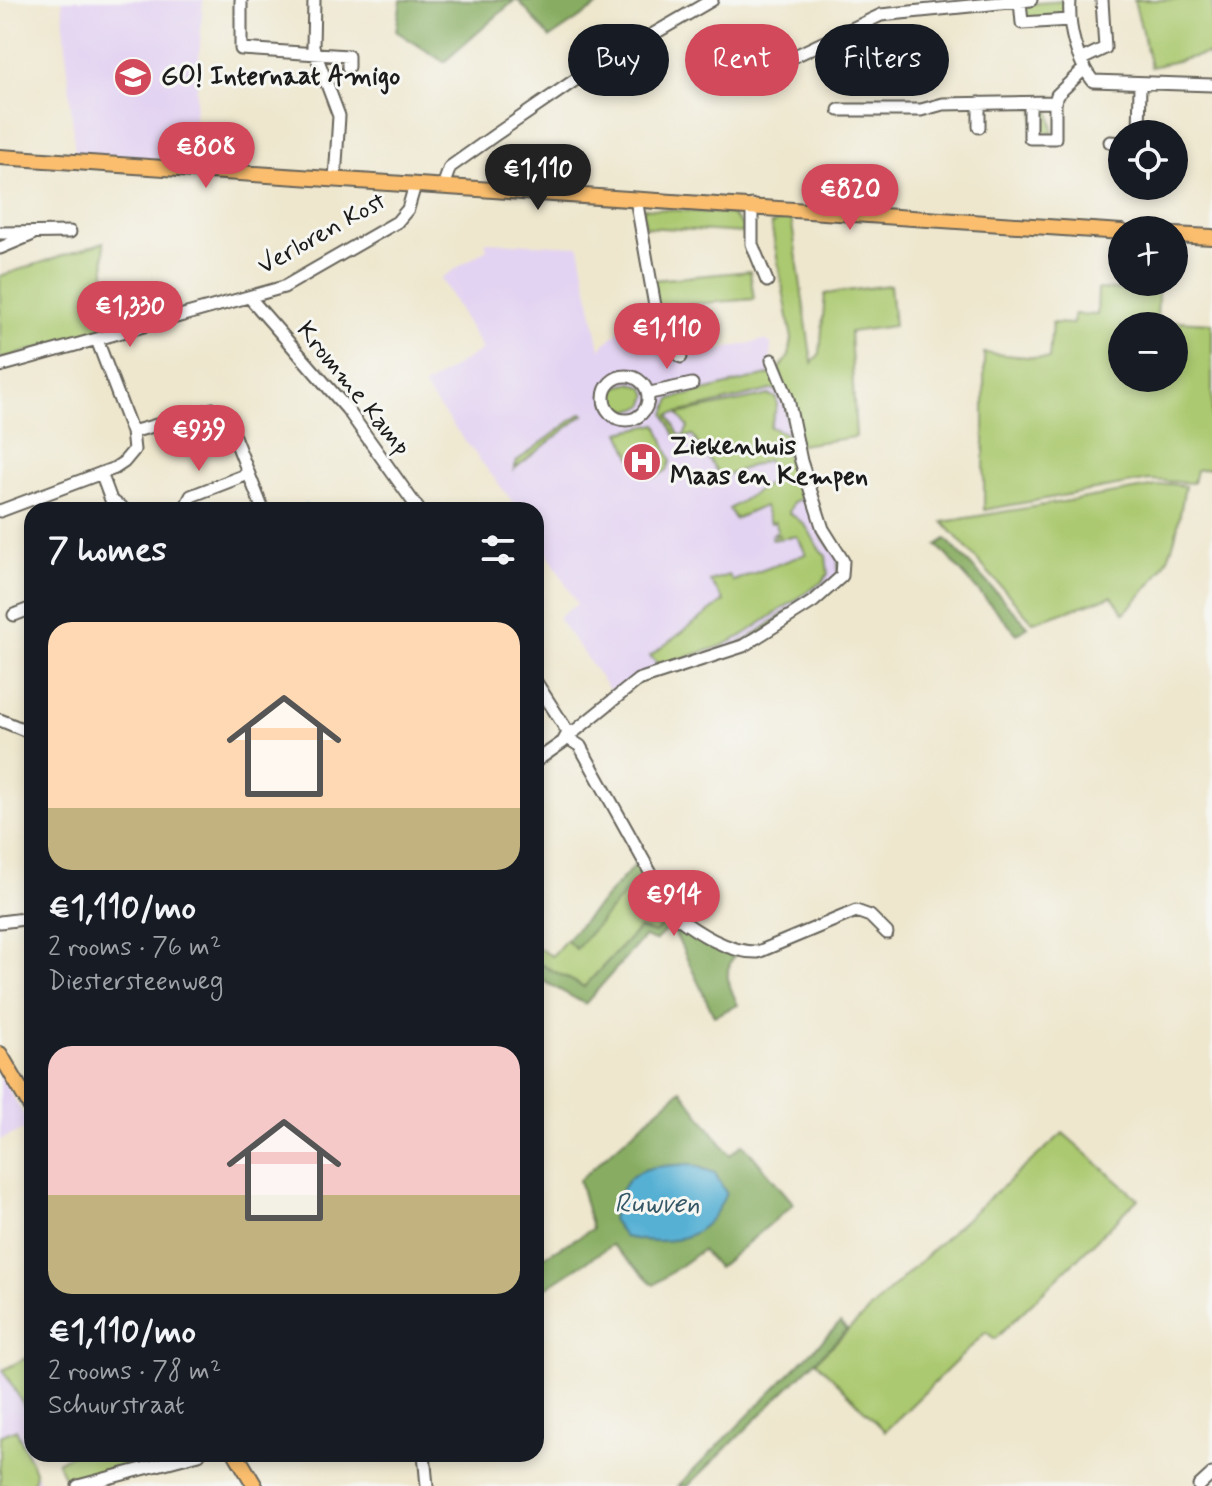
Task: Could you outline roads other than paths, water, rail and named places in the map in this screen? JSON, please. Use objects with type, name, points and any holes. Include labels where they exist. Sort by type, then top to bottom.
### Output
[{"type":"main road","points":[[0,157],[1108,231]]},
{"type":"main road","points":[[1188,236],[1212,237]]},
{"type":"main road","points":[[0,1054],[24,1095]]},
{"type":"main road","points":[[241,1462],[255,1486]]},
{"type":"street","points":[[241,0],[241,49],[348,56],[348,67]]},
{"type":"street","points":[[314,0],[312,39],[339,116],[335,179]]},
{"type":"street","points":[[443,186],[450,167],[495,135],[581,76],[712,0]]},
{"type":"street","points":[[1070,0],[1069,20],[1083,64],[1097,83],[1212,85]]},
{"type":"street","points":[[1030,103],[1030,138],[1055,138],[1057,95],[1083,64],[1105,48],[1102,0]]},
{"type":"street","points":[[799,54],[881,15],[1026,1],[1022,23],[1069,20]]},
{"type":"street","points":[[1139,120],[1140,85]]},
{"type":"street","points":[[839,110],[921,110],[943,104],[1055,102]]},
{"type":"street","points":[[979,103],[979,127]]},
{"type":"street","name":"Verloren Kost","points":[[0,366],[284,287],[397,222],[408,209],[415,185]]},
{"type":"street","points":[[636,199],[660,334],[681,357]]},
{"type":"street","points":[[752,205],[752,244],[767,281]]},
{"type":"street","points":[[0,233],[32,235],[70,232]]},
{"type":"street","points":[[0,248],[32,235]]},
{"type":"street","name":"Kromme Kamp","points":[[250,298],[347,409],[413,502]]},
{"type":"street","points":[[0,511],[101,473],[124,462],[134,450],[132,432],[97,340]]},
{"type":"street","points":[[544,754],[645,677],[712,659],[743,646],[814,601],[842,576],[843,561],[823,529],[801,461],[788,399],[774,365]]},
{"type":"street","points":[[639,380],[650,393],[648,407],[636,415],[615,417],[607,412],[603,403],[606,388],[616,381],[639,380]]},
{"type":"street","points":[[650,393],[692,384]]},
{"type":"street","points":[[132,432],[213,409],[219,411],[228,421],[260,502]]},
{"type":"street","points":[[101,473],[114,502]]},
{"type":"street","points":[[188,502],[191,496],[248,474]]},
{"type":"street","points":[[14,615],[24,611]]},
{"type":"street","points":[[544,696],[567,735],[580,746],[674,915],[692,929],[742,953],[758,952],[856,911],[870,916],[887,933]]},
{"type":"street","points":[[0,720],[24,727]]},
{"type":"street","points":[[0,922],[24,919]]},
{"type":"street","points":[[78,1486],[169,1462]]},
{"type":"street","points":[[425,1462],[427,1486]]},
{"type":"street","points":[[1199,1486],[1212,1474]]},
{"type":"water","name":"Ruwven","points":[[690,1164],[715,1173],[726,1193],[709,1222],[686,1237],[672,1240],[624,1237],[612,1219],[622,1189],[629,1180],[647,1169]]},
{"type":"place","name":"GO! Internaat Amigo","points":[[133,77]]},
{"type":"place","name":"Ziekenhuis Maas en Kempen","points":[[642,462]]}]
